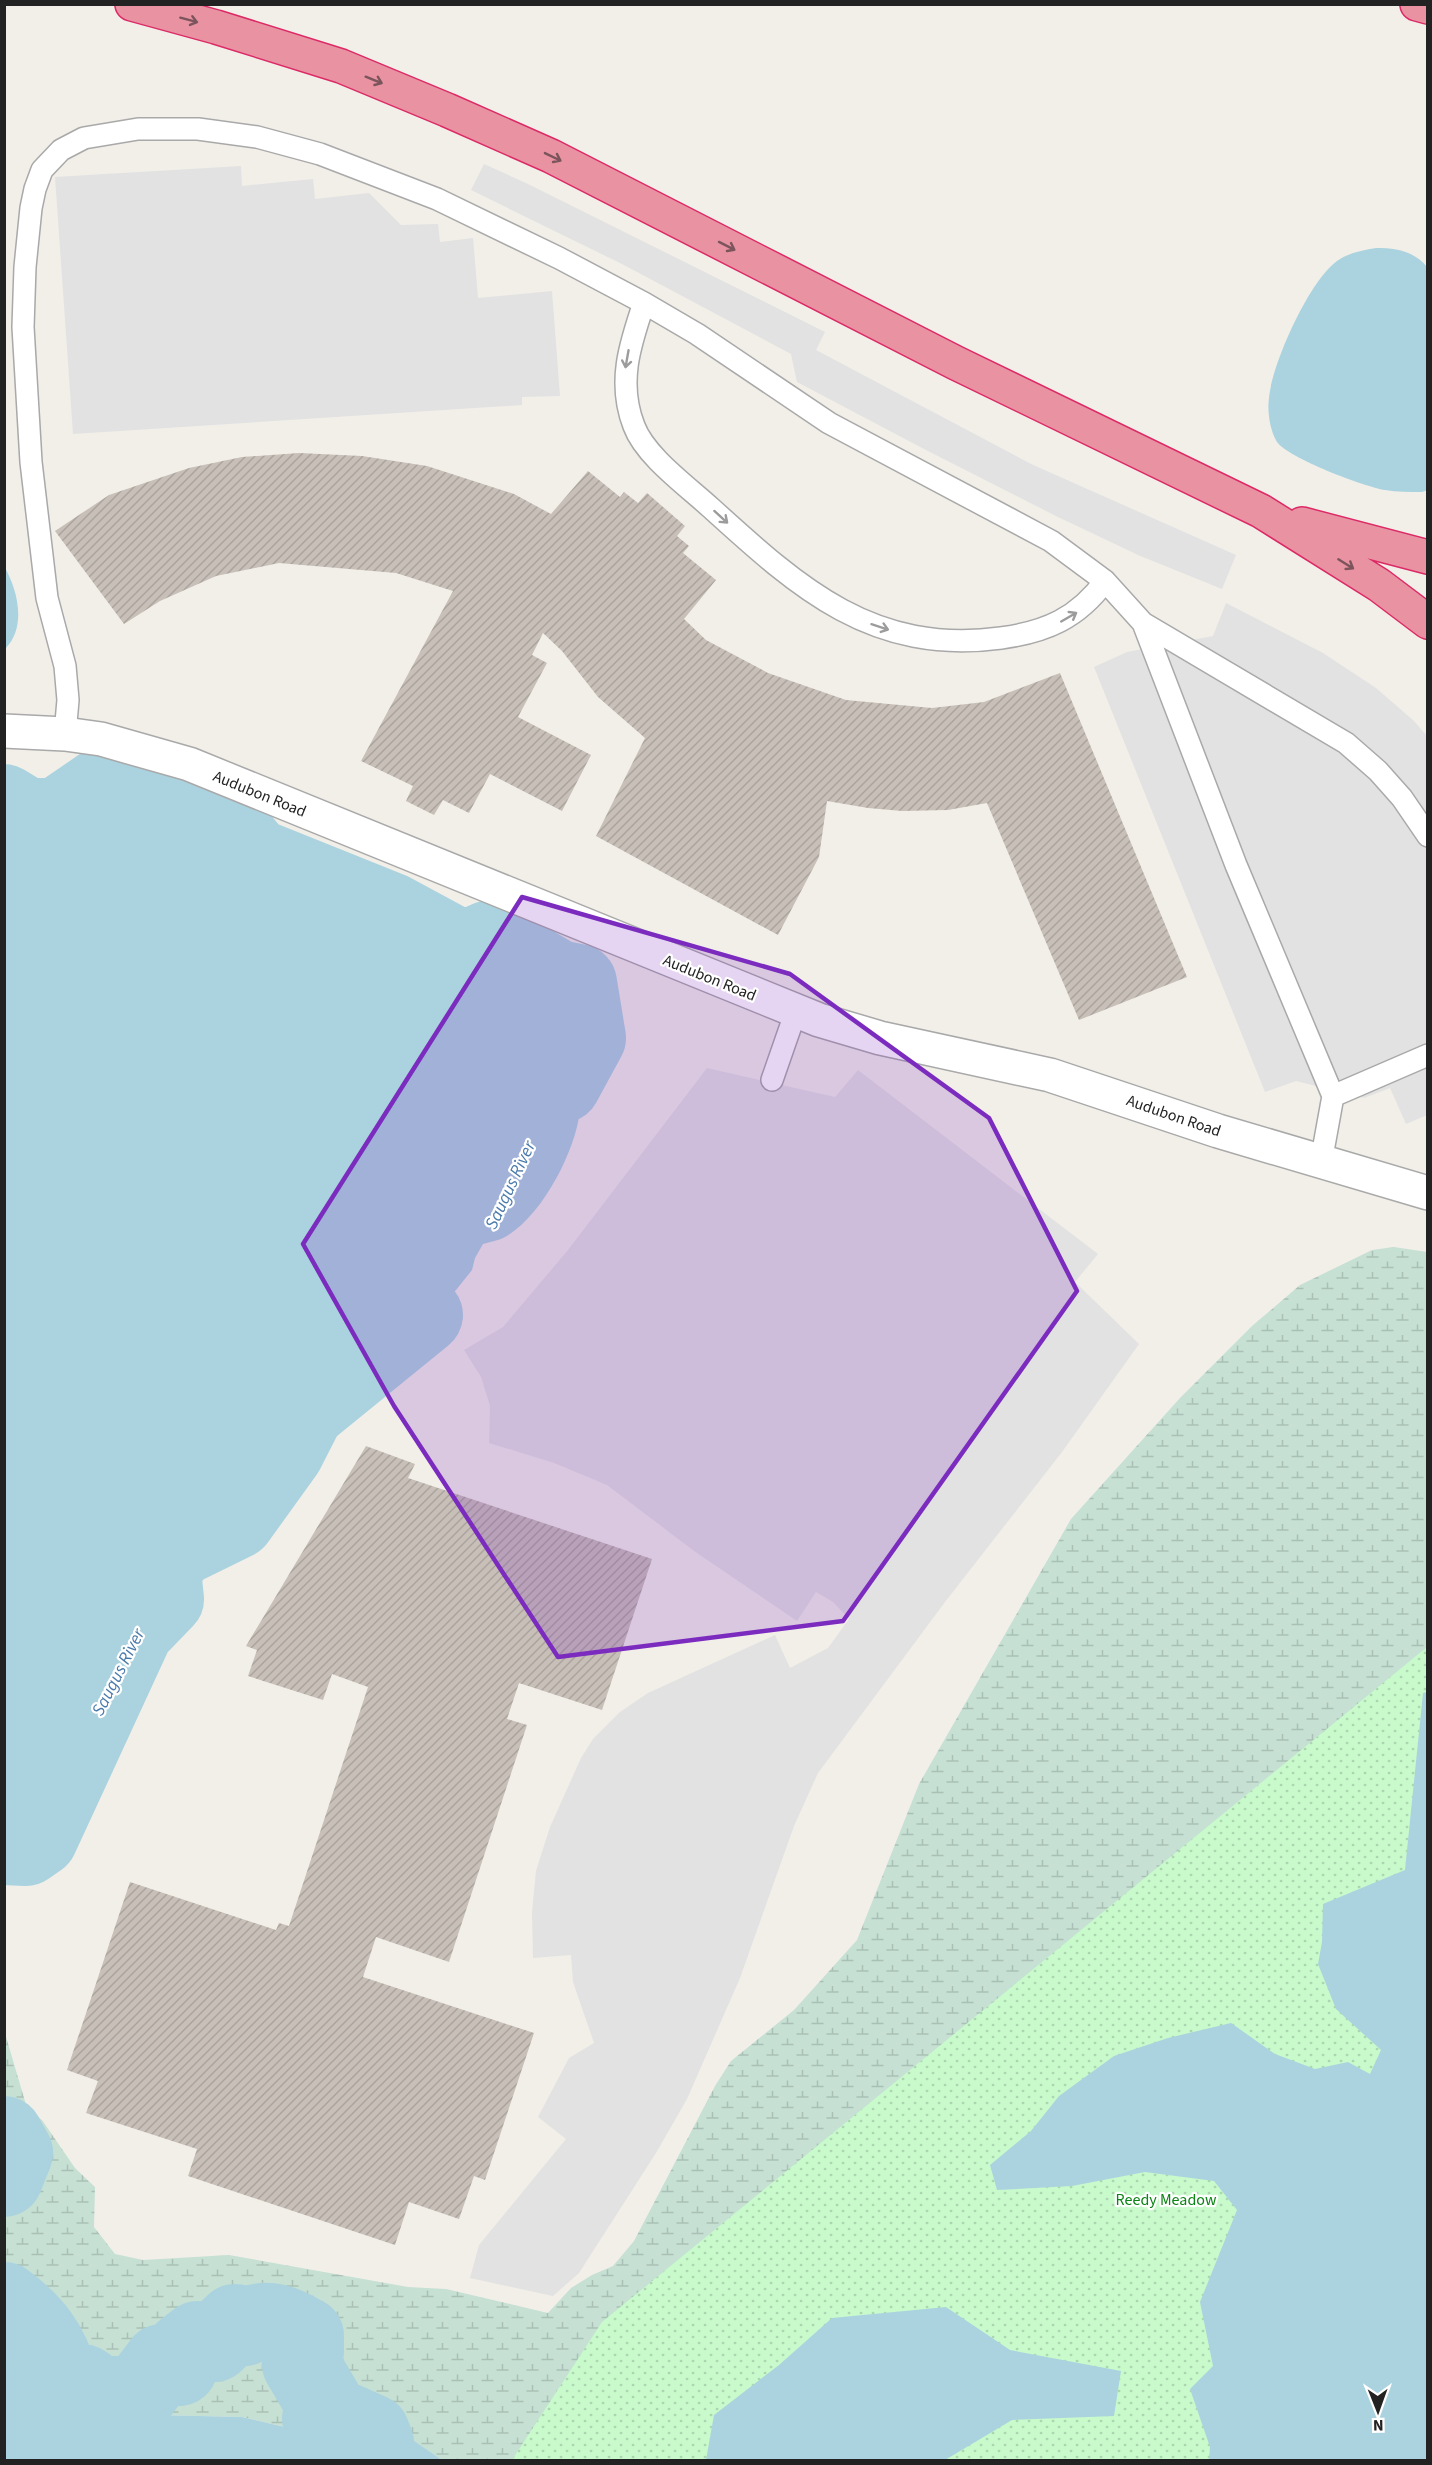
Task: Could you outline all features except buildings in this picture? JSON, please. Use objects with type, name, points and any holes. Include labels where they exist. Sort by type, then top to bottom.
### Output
[{"type":"highway","points":[[132,4],[216,27],[341,66],[541,151],[956,363],[1261,510],[1379,585],[1428,622]]},
{"type":"highway","points":[[1261,510],[1323,530],[1428,557]]},
{"type":"street","name":"Audubon Road","points":[[4,731],[65,734],[101,739],[189,764],[819,1020],[880,1038],[1050,1075],[1321,1162],[1428,1193]]},
{"type":"lane","points":[[65,734],[68,700],[65,666],[47,598],[31,462],[23,327],[25,267],[35,189],[42,170],[61,150],[84,138],[138,129],[198,129],[257,137],[320,154],[437,200],[550,253],[644,303],[697,334],[829,423],[1051,541],[1105,581],[1143,623],[1346,743],[1378,771],[1402,798],[1428,836]]},
{"type":"lane","points":[[644,303],[630,342],[626,366],[626,390],[634,428],[662,464],[742,536],[793,578],[827,601],[862,621],[901,634],[932,640],[979,641],[1033,632],[1054,625],[1080,610],[1105,581]]},
{"type":"lane","points":[[1143,623],[1236,865],[1333,1096],[1321,1162]]},
{"type":"lane","points":[[772,1080],[796,1011]]},
{"type":"lane","points":[[1333,1096],[1428,1055]]},
{"type":"highlighted area","points":[[522,897],[790,974],[989,1118],[1077,1291],[843,1621],[558,1657],[394,1406],[303,1244]]},
{"type":"green space","points":[[1394,1247],[1427,1252],[1428,1692],[706,2460],[442,2460],[413,2441],[335,2439],[242,2417],[156,2415],[97,2397],[31,2328],[5,2293],[4,2030],[27,2108],[42,2120],[75,2168],[95,2187],[94,2227],[115,2254],[143,2260],[229,2255],[408,2287],[446,2289],[548,2313],[571,2288],[613,2266],[634,2241],[715,2086],[731,2061],[794,2010],[857,1940],[919,1784],[1071,1519],[1180,1398],[1252,1326],[1300,1285],[1372,1250]]},
{"type":"green space","name":"Reedy Meadow","points":[[1427,1647],[1427,2460],[512,2460],[602,2322]]},
{"type":"shaded area","points":[[484,164],[825,332],[816,350],[1031,464],[1236,555],[1222,589],[1138,555],[1056,516],[797,382],[791,354],[622,264],[471,190]]},
{"type":"shaded area","points":[[241,166],[242,186],[313,179],[315,199],[369,193],[401,225],[438,224],[440,242],[473,238],[478,298],[552,291],[560,396],[522,397],[522,405],[73,434],[55,177]]},
{"type":"shaded area","points":[[1226,603],[1323,653],[1376,688],[1414,721],[1427,736],[1427,1115],[1406,1124],[1390,1088],[1364,1098],[1296,1081],[1265,1092],[1094,667],[1127,652],[1213,636]]},
{"type":"shaded area","points":[[707,1068],[835,1097],[858,1070],[1098,1254],[1075,1282],[1139,1344],[1062,1452],[945,1602],[818,1773],[794,1826],[740,1978],[687,2099],[656,2153],[579,2273],[553,2296],[470,2278],[479,2245],[566,2139],[538,2117],[569,2058],[594,2043],[573,1982],[571,1955],[533,1958],[532,1912],[536,1871],[550,1827],[581,1758],[593,1739],[620,1712],[648,1693],[775,1635],[790,1668],[828,1648],[849,1619],[833,1602],[816,1592],[797,1621],[694,1551],[607,1485],[554,1463],[489,1443],[490,1406],[481,1377],[464,1350],[503,1327],[568,1250]]},
{"type":"water","points":[[1376,248],[1410,254],[1427,267],[1428,490],[1422,492],[1375,488],[1345,478],[1296,456],[1277,442],[1270,421],[1269,398],[1277,365],[1294,324],[1315,286],[1326,271],[1341,258]]},
{"type":"water","points":[[4,566],[13,586],[18,608],[16,630],[5,649]]},
{"type":"water","points":[[5,783],[12,789],[30,790],[53,784],[147,808],[177,811],[220,823],[270,844],[312,868],[354,878],[390,902],[415,911],[463,936],[480,948],[581,985],[593,1016],[597,1047],[576,1078],[580,1106],[577,1127],[564,1164],[542,1201],[515,1230],[501,1239],[483,1244],[475,1258],[472,1270],[456,1290],[412,1335],[393,1364],[372,1385],[333,1382],[308,1396],[291,1414],[191,1551],[180,1574],[160,1597],[140,1607],[126,1624],[88,1697],[52,1753],[14,1859],[5,1862]]},
{"type":"water","points":[[1427,1692],[1427,2460],[1209,2460],[1210,2447],[1190,2389],[1213,2366],[1200,2302],[1237,2210],[1214,2181],[1145,2172],[1072,2186],[997,2190],[990,2165],[1031,2131],[1059,2096],[1114,2056],[1168,2038],[1231,2023],[1275,2054],[1315,2069],[1348,2062],[1370,2074],[1381,2050],[1336,2009],[1318,1964],[1322,1942],[1323,1904],[1405,1870],[1423,1693]]},
{"type":"water","points":[[5,2293],[31,2328],[97,2397],[156,2415],[242,2417],[335,2439],[414,2441],[442,2460],[5,2460]]},
{"type":"water","points":[[946,2307],[1010,2350],[1121,2371],[1114,2416],[1012,2420],[945,2460],[706,2460],[714,2415],[779,2365],[832,2318]]},
{"type":"waterway","name":"Saugus River","points":[[4,803],[27,817],[57,817],[111,780],[142,784],[187,800],[231,828],[255,857],[392,912],[455,946],[474,946],[490,939],[558,979],[578,983],[587,1038],[562,1084]]},
{"type":"waterway","name":"Saugus River","points":[[4,1846],[26,1847],[39,1838],[135,1630],[165,1599],[162,1571],[177,1549],[236,1520],[285,1452],[306,1411],[424,1315]]},
{"type":"waterway","name":"Saugus River","points":[[4,2135],[14,2153],[4,2178]]},
{"type":"waterway","name":"Saugus River","points":[[4,2301],[40,2335],[60,2380],[83,2383],[99,2400],[115,2395],[140,2392],[162,2363],[179,2367],[185,2350],[198,2340],[214,2343],[235,2323],[244,2327],[268,2322],[290,2328],[305,2336],[305,2352],[301,2364],[324,2403],[321,2419],[331,2426],[344,2421],[371,2433],[375,2443],[369,2453],[354,2442],[335,2446],[325,2454],[328,2460]]}]
